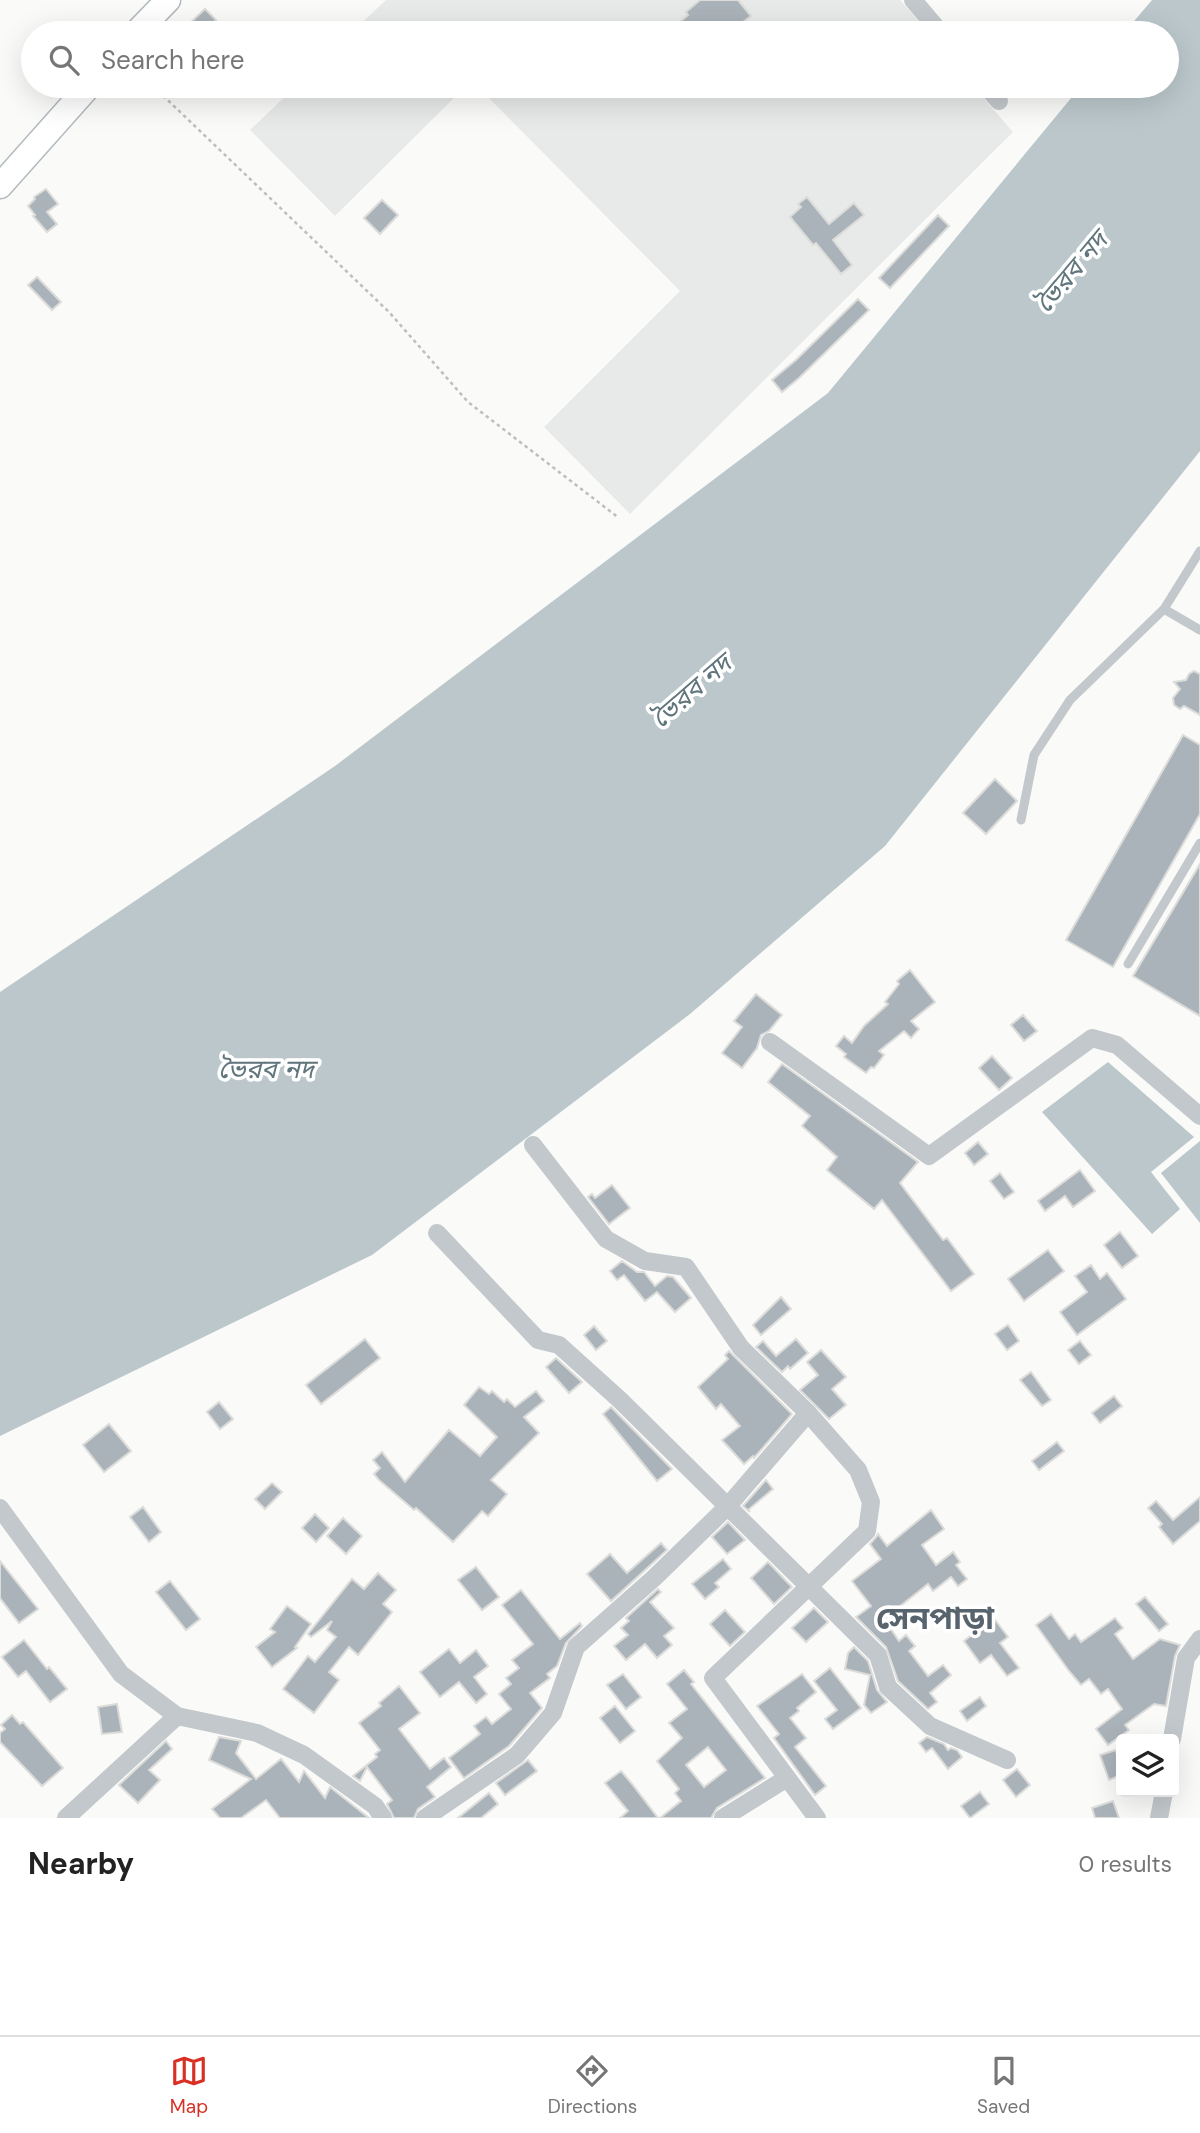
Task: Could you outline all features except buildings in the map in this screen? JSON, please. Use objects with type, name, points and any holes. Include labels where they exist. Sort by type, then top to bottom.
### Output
[{"type":"main road","points":[[148,21],[168,0]]},
{"type":"main road","points":[[0,186],[78,98]]},
{"type":"street","points":[[913,0],[931,21]]},
{"type":"street","points":[[770,1042],[929,1156],[1092,1038],[1117,1045],[1200,1116]]},
{"type":"street","points":[[533,1145],[606,1239],[645,1261],[686,1267],[741,1348],[808,1413],[858,1470],[871,1502],[867,1531],[713,1678],[817,1818]]},
{"type":"street","points":[[437,1233],[538,1340],[559,1345],[620,1400],[878,1655],[888,1687],[930,1726],[1007,1760]]},
{"type":"street","points":[[425,1818],[517,1755],[553,1713],[576,1647],[654,1578],[727,1507],[808,1413]]},
{"type":"street","points":[[0,1508],[121,1674],[177,1716],[257,1733],[304,1755],[375,1806],[383,1818]]},
{"type":"street","points":[[1173,1734],[1186,1658],[1200,1639]]},
{"type":"street","points":[[65,1818],[177,1716]]},
{"type":"street","points":[[723,1818],[787,1778]]},
{"type":"street","points":[[1159,1818],[1163,1797]]},
{"type":"lane","points":[[1021,820],[1034,755],[1070,700],[1164,609],[1200,551]]},
{"type":"lane","points":[[1164,609],[1200,630]]},
{"type":"lane","points":[[1128,964],[1200,843]]},
{"type":"path","points":[[165,98],[388,312],[468,402],[619,518]]},
{"type":"shaded area","points":[[386,0],[900,0],[918,21],[364,21]]},
{"type":"shaded area","points":[[283,98],[454,98],[335,216],[250,130]]},
{"type":"shaded area","points":[[489,98],[983,98],[1013,132],[630,514],[544,427],[680,291]]},
{"type":"water","name":"ভৈরব নদ","points":[[1152,0],[1200,0],[1200,451],[885,846],[690,1014],[372,1255],[0,1436],[0,992],[335,766],[828,393],[1071,98],[1179,98],[1179,21],[1134,21]]},
{"type":"water","points":[[1108,1062],[1194,1137],[1151,1172],[1180,1209],[1152,1234],[1042,1112]]},
{"type":"water","points":[[1200,1141],[1200,1223],[1161,1173]]},
{"type":"district","name":"সেনপাড়া","points":[[935,1618]]}]
